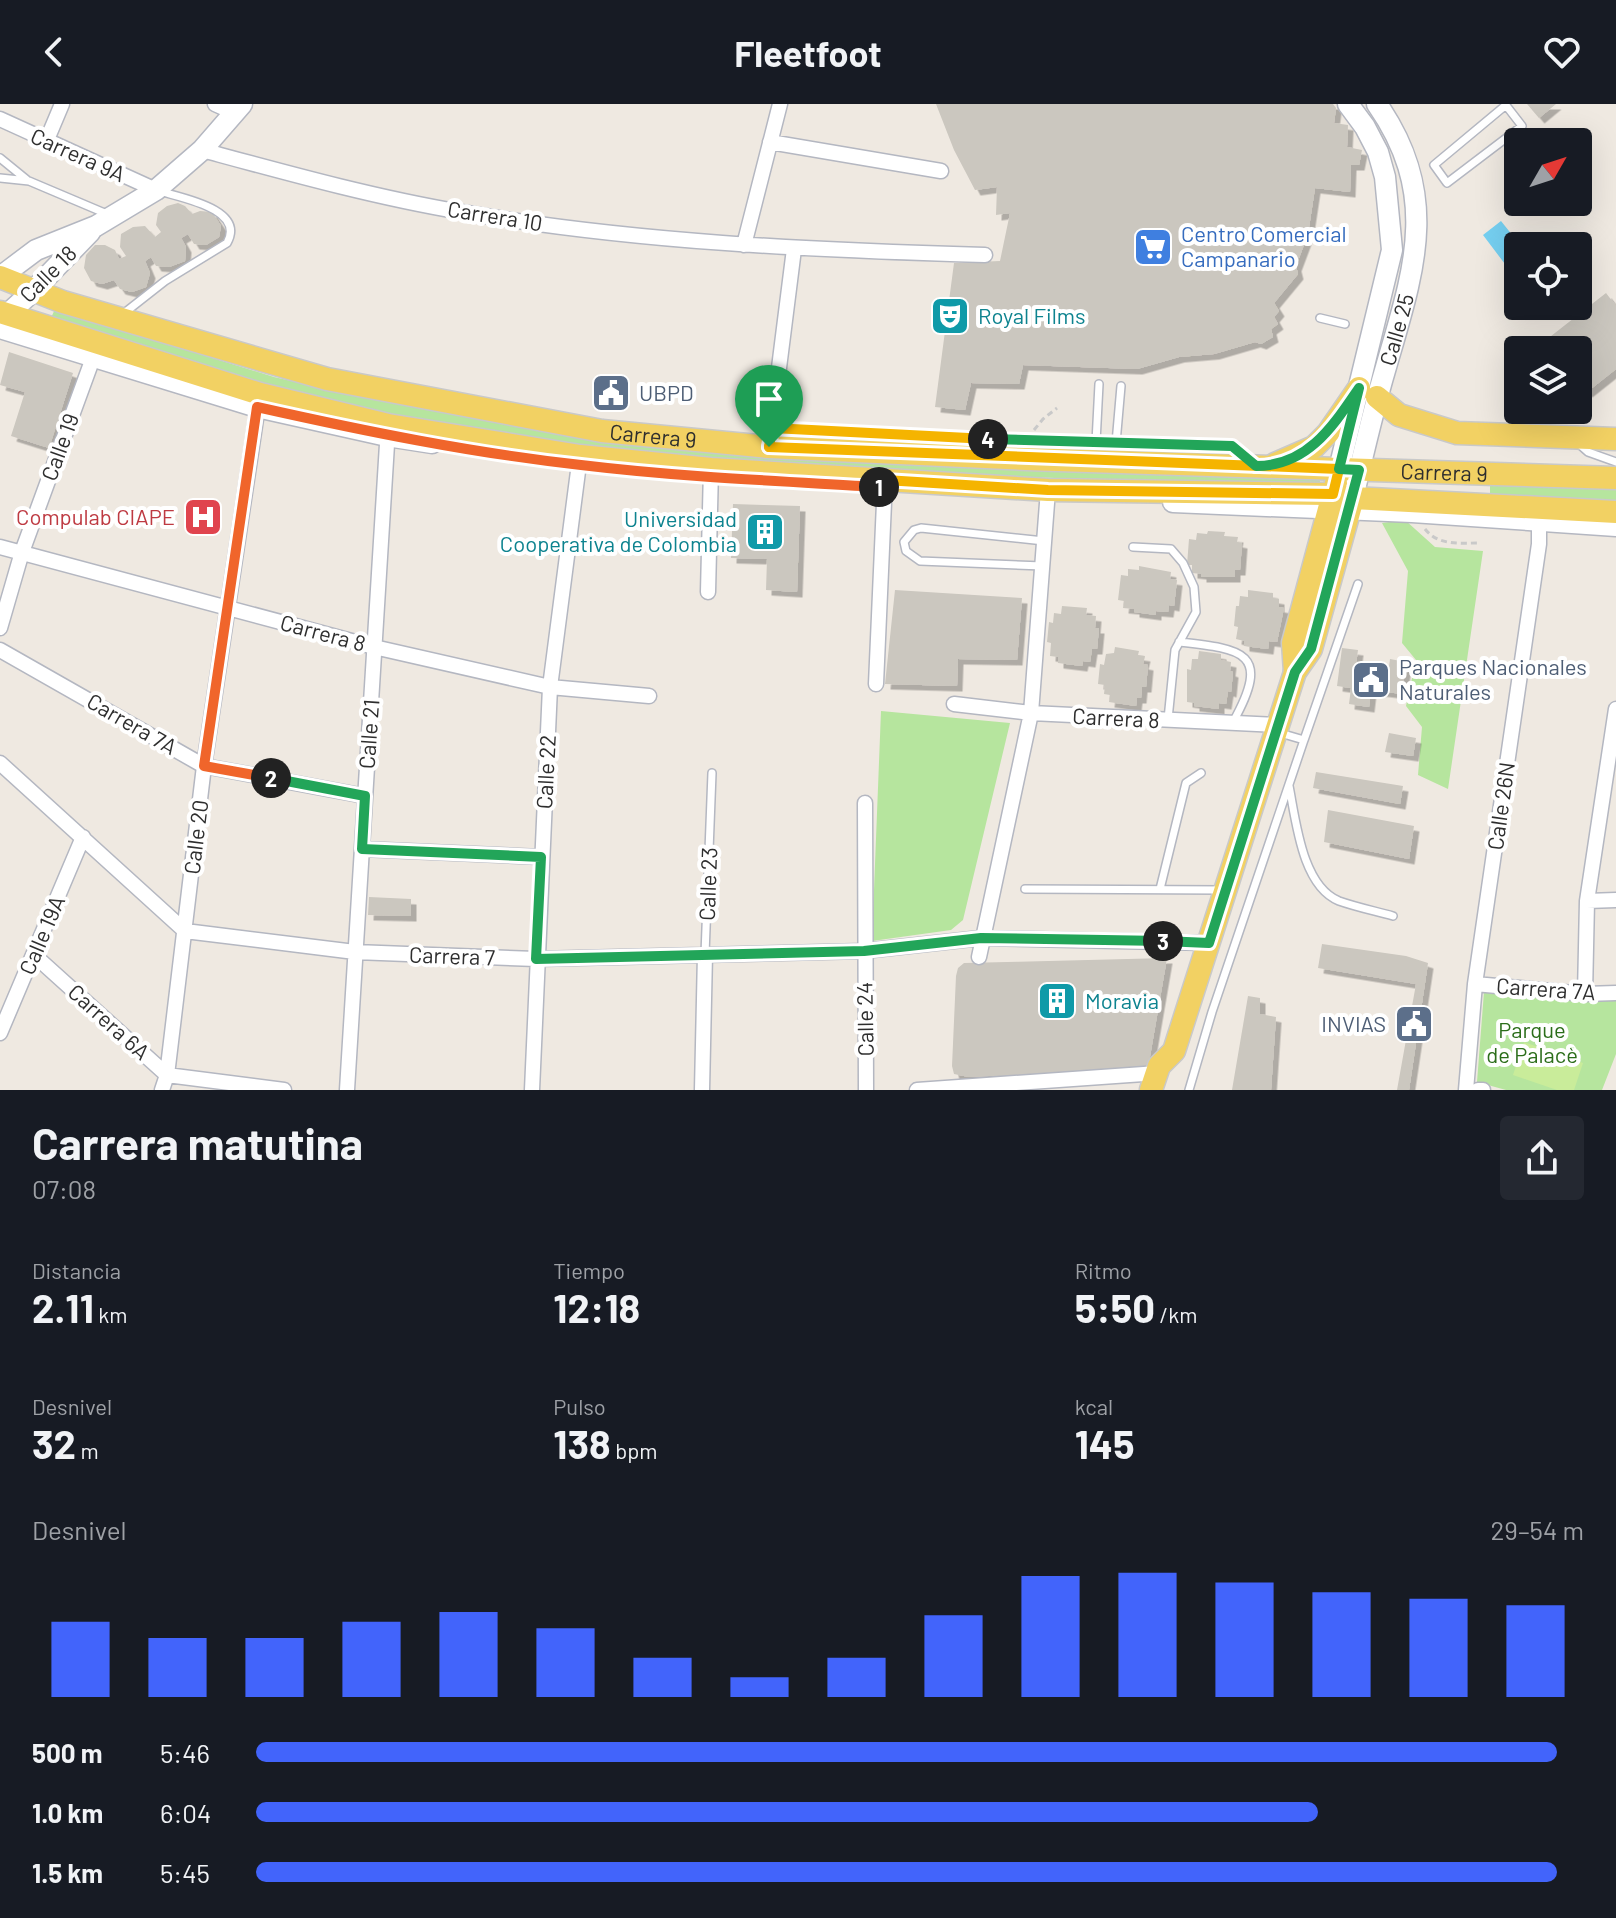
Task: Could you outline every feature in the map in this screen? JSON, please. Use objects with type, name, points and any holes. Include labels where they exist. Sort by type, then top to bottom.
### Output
[{"type":"main road","name":"Carrera 9","points":[[0,277],[32,292],[327,379],[602,431],[1349,470],[1616,478]]},
{"type":"main road","name":"Carrera 9","points":[[2,319],[258,401],[388,431],[580,461],[711,473],[1048,494],[1271,493],[1330,507],[1616,512]]},
{"type":"main road","points":[[1263,466],[1314,447],[1368,393],[1399,415],[1457,433],[1616,439]]},
{"type":"main road","name":"Calle 25","points":[[1158,1084],[1172,1070],[1174,1051],[1295,672],[1311,649],[1330,507],[1349,470]]},
{"type":"street","points":[[46,142],[62,104]]},
{"type":"street","points":[[215,104],[239,109]]},
{"type":"street","points":[[744,245],[780,104]]},
{"type":"street","name":"Calle 25","points":[[1348,104],[1378,152],[1385,177],[1392,250],[1368,393],[1349,470]]},
{"type":"street","name":"Calle 25","points":[[1368,393],[1413,272],[1417,243],[1417,206],[1409,168],[1402,146],[1377,104]]},
{"type":"street","points":[[104,221],[156,190],[202,150],[239,109]]},
{"type":"street","name":"Carrera 9A","points":[[0,119],[156,190]]},
{"type":"street","points":[[770,142],[941,171]]},
{"type":"street","name":"Carrera 10","points":[[202,150],[342,187],[460,212],[594,230],[794,249],[985,255]]},
{"type":"street","name":"Calle 18","points":[[0,277],[36,250],[104,221]]},
{"type":"street","name":"Calle 18","points":[[2,319],[104,221]]},
{"type":"street","points":[[770,438],[794,249]]},
{"type":"street","points":[[2,319],[93,358],[258,401]]},
{"type":"street","name":"Calle 19","points":[[0,628],[22,552],[93,358]]},
{"type":"street","name":"Calle 20","points":[[164,1083],[204,766],[258,401]]},
{"type":"street","name":"Calle 21","points":[[347,1090],[388,431]]},
{"type":"street","name":"Calle 22","points":[[532,1090],[550,687],[580,461]]},
{"type":"street","points":[[708,592],[711,473]]},
{"type":"street","points":[[876,684],[885,484]]},
{"type":"street","points":[[979,957],[1031,713],[1048,494],[1330,507],[1616,526]]},
{"type":"street","name":"Calle 26N","points":[[1476,1090],[1475,984],[1539,544],[1539,522]]},
{"type":"street","name":"Carrera 8","points":[[0,547],[374,647],[550,687],[649,696]]},
{"type":"street","name":"Carrera 7A","points":[[0,650],[204,766],[365,796]]},
{"type":"street","name":"Carrera 8","points":[[954,704],[1031,713],[1233,722],[1277,729]]},
{"type":"street","points":[[1585,994],[1587,901],[1609,798],[1616,709]]},
{"type":"street","points":[[0,763],[185,931]]},
{"type":"street","name":"Calle 24","points":[[865,803],[866,1090]]},
{"type":"street","name":"Calle 19A","points":[[0,1033],[83,837]]},
{"type":"street","points":[[362,849],[541,857]]},
{"type":"street","points":[[1587,901],[1616,900]]},
{"type":"street","name":"Carrera 7","points":[[185,931],[355,952],[536,959],[864,951],[981,938],[1209,943]]},
{"type":"street","name":"Calle 23","points":[[702,1090],[705,954]]},
{"type":"street","name":"Carrera 6A","points":[[34,955],[164,1083],[284,1090]]},
{"type":"street","name":"Carrera 7A","points":[[1475,984],[1585,994],[1616,993]]},
{"type":"street","points":[[917,1090],[1158,1084]]},
{"type":"lane","points":[[1506,105],[1522,126],[1447,183],[1434,165],[1506,105]]},
{"type":"lane","points":[[0,158],[29,181],[104,221]]},
{"type":"lane","points":[[0,166],[12,167]]},
{"type":"lane","points":[[0,178],[29,181]]},
{"type":"lane","points":[[119,318],[165,281],[227,243],[233,234],[231,224],[220,211],[156,190]]},
{"type":"lane","points":[[1320,318],[1345,324]]},
{"type":"lane","points":[[1096,442],[1099,384]]},
{"type":"lane","points":[[1116,443],[1121,386]]},
{"type":"lane","points":[[770,438],[1232,446],[1263,466]]},
{"type":"lane","points":[[1576,438],[1588,452],[1616,462]]},
{"type":"lane","points":[[1043,566],[920,561],[906,551],[904,542],[914,530],[921,528],[1044,541]]},
{"type":"lane","points":[[1133,547],[1171,549],[1183,563],[1194,587],[1196,612],[1179,642],[1173,664],[1168,721]]},
{"type":"lane","points":[[1189,1090],[1288,784],[1358,584]]},
{"type":"lane","points":[[1179,642],[1226,647],[1246,658],[1252,667],[1250,682],[1233,722]]},
{"type":"lane","points":[[1277,729],[1304,740]]},
{"type":"lane","name":"Calle 23","points":[[705,954],[712,773]]},
{"type":"lane","points":[[1160,889],[1186,783],[1201,773]]},
{"type":"lane","points":[[1288,784],[1304,854],[1319,888],[1337,900],[1393,916]]},
{"type":"lane","points":[[1025,889],[1226,890]]},
{"type":"path","points":[[1028,441],[1043,419],[1057,408]]},
{"type":"path","points":[[1412,512],[1429,534],[1445,543],[1480,543]]},
{"type":"green space","points":[[55,309],[274,377],[366,398],[592,439],[1319,472],[1320,482],[1132,481],[973,475],[752,462],[590,447],[365,410],[271,388],[50,320]]},
{"type":"green space","points":[[1490,480],[1616,487],[1616,502],[1490,495]]},
{"type":"green space","points":[[1405,520],[1435,547],[1483,551],[1448,789],[1418,775],[1422,727],[1406,706],[1416,660],[1402,643],[1408,571],[1382,523]]},
{"type":"green space","points":[[881,711],[1010,723],[963,920],[951,930],[872,941]]},
{"type":"green space","name":"Parque de Palacè","points":[[1484,992],[1616,1001],[1616,1054],[1602,1090],[1506,1090],[1477,1082]]},
{"type":"green space","points":[[1524,1042],[1583,1063],[1574,1090],[1557,1090],[1513,1075]]},
{"type":"water","points":[[1501,221],[1510,232],[1504,232],[1504,263],[1483,235]]},
{"type":"building","name":"Centro Comercial Campanario","points":[[936,104],[1333,104],[1336,108],[1334,123],[1348,125],[1347,147],[1362,150],[1359,165],[1351,165],[1350,192],[1315,188],[1308,234],[1296,266],[1298,274],[1274,303],[1279,311],[1274,317],[1278,324],[1271,329],[1273,337],[1261,344],[1255,342],[1214,354],[1179,357],[1137,369],[1023,365],[1019,384],[971,383],[965,410],[935,407],[954,263],[1000,261],[1010,213],[996,215],[997,187],[975,190],[954,150]]},
{"type":"building","points":[[1527,104],[1556,104],[1539,118]]},
{"type":"building","points":[[178,203],[192,214],[212,212],[221,226],[219,237],[206,245],[194,244],[188,234],[181,238],[186,247],[185,261],[169,267],[156,266],[151,257],[145,261],[150,273],[146,287],[132,292],[120,289],[114,280],[102,284],[91,281],[84,268],[86,255],[95,245],[105,245],[115,250],[119,259],[126,256],[120,247],[121,234],[133,227],[145,226],[155,237],[161,232],[156,225],[158,213]]},
{"type":"building","points":[[1606,293],[1616,306],[1616,369],[1592,388],[1592,336],[1551,336],[1572,320],[1592,320],[1592,304]]},
{"type":"building","points":[[9,352],[73,373],[49,448],[11,436],[25,392],[0,385]]},
{"type":"building","name":"Universidad Cooperativa de Colombia","points":[[733,504],[800,506],[797,592],[766,590],[767,559],[731,558]]},
{"type":"building","points":[[1208,531],[1225,532],[1224,536],[1238,537],[1237,542],[1242,543],[1240,570],[1235,570],[1235,577],[1201,577],[1201,574],[1192,573],[1192,565],[1187,565],[1189,539],[1196,540],[1197,533],[1207,534]]},
{"type":"building","points":[[1139,566],[1171,572],[1170,579],[1177,580],[1174,606],[1169,605],[1168,612],[1156,611],[1156,615],[1123,608],[1124,601],[1118,600],[1121,575],[1128,576],[1128,569],[1139,570]]},
{"type":"building","points":[[895,590],[1022,598],[1017,660],[958,659],[957,686],[885,684]]},
{"type":"building","points":[[1248,590],[1273,593],[1273,598],[1279,599],[1279,607],[1284,608],[1277,642],[1269,641],[1268,649],[1244,646],[1244,641],[1236,639],[1236,606],[1239,606],[1240,596],[1248,597]]},
{"type":"building","points":[[1062,606],[1087,608],[1086,615],[1096,616],[1095,628],[1099,628],[1097,649],[1092,649],[1090,662],[1083,661],[1082,666],[1058,663],[1058,657],[1050,656],[1051,643],[1047,642],[1049,622],[1053,623],[1054,613],[1061,614]]},
{"type":"building","points":[[1115,647],[1139,651],[1138,655],[1145,656],[1143,664],[1148,665],[1146,687],[1142,687],[1136,706],[1109,702],[1110,695],[1104,694],[1105,685],[1098,684],[1100,664],[1104,665],[1106,654],[1114,653]]},
{"type":"building","name":"Parques Nacionales Naturales","points":[[1342,648],[1358,650],[1355,671],[1388,675],[1390,659],[1406,662],[1402,694],[1371,690],[1369,707],[1349,704],[1351,688],[1337,686]]},
{"type":"building","points":[[1199,651],[1221,654],[1221,660],[1231,662],[1231,692],[1228,691],[1226,704],[1219,703],[1219,709],[1194,706],[1194,703],[1187,702],[1187,669],[1191,670],[1192,659],[1198,659]]},
{"type":"building","points":[[1389,733],[1416,738],[1413,756],[1385,752]]},
{"type":"building","points":[[1316,772],[1403,786],[1400,804],[1313,788]]},
{"type":"building","points":[[1328,810],[1414,826],[1409,859],[1324,842]]},
{"type":"building","points":[[369,897],[411,899],[411,916],[368,915]]},
{"type":"building","name":"INVIAS","points":[[1322,944],[1406,956],[1428,963],[1409,1090],[1397,1090],[1416,984],[1318,968]]},
{"type":"building","name":"Moravia","points":[[1167,958],[1148,1068],[969,1077],[954,1074],[956,976],[958,968],[964,963]]},
{"type":"building","name":"INVIAS","points":[[1248,996],[1260,998],[1260,1014],[1276,1017],[1271,1090],[1232,1090]]},
{"type":"place","name":"Centro Comercial Campanario","points":[[1153,247]]},
{"type":"place","name":"Royal Films","points":[[950,316]]},
{"type":"place","name":"UBPD","points":[[611,393]]},
{"type":"place","name":"Compulab CIAPE","points":[[203,517]]},
{"type":"place","name":"Universidad Cooperativa de Colombia","points":[[765,532]]},
{"type":"place","name":"Parques Nacionales Naturales","points":[[1371,680]]},
{"type":"place","name":"Moravia","points":[[1057,1001]]},
{"type":"place","name":"INVIAS","points":[[1414,1024]]},
{"type":"route","points":[[769,447],[772,428],[1028,441],[1232,446],[1256,466],[1270,466],[1314,447],[1328,433],[1359,388],[1339,469],[1359,470],[1350,509],[1311,649],[1295,672],[1209,943],[981,938],[864,951],[536,959],[541,857],[362,849],[365,796],[204,766],[257,407],[387,436],[580,465],[711,477],[885,487],[885,480],[1048,490],[1333,494],[1339,469],[1027,459],[769,447]]}]
